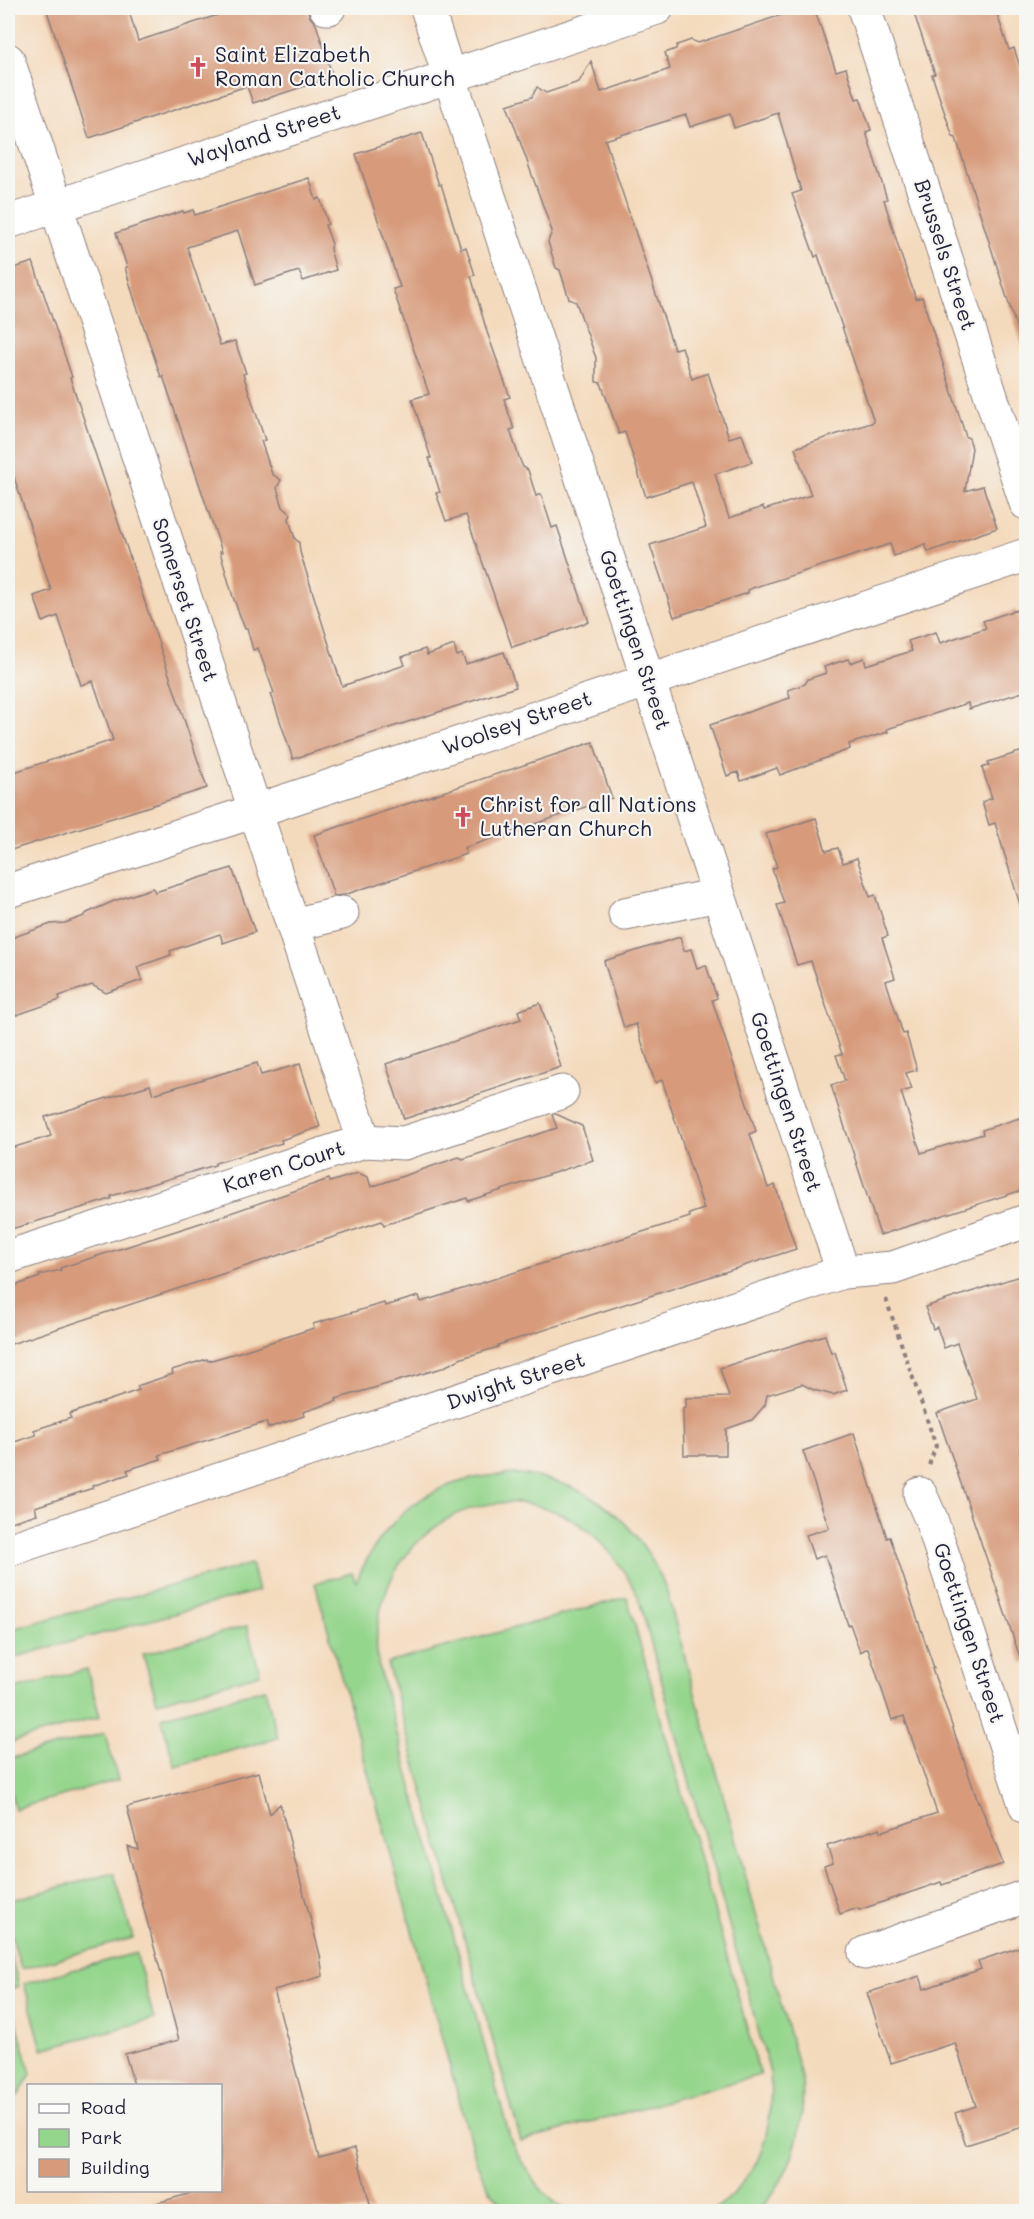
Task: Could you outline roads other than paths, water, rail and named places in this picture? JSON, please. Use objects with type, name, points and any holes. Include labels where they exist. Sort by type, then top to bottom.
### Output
[{"type":"street","name":"Goettingen Street","points":[[427,8],[843,1272]]},
{"type":"street","name":"Wayland Street","points":[[8,222],[657,8]]},
{"type":"street","name":"Brussels Street","points":[[864,8],[1026,503]]},
{"type":"street","name":"Somerset Street","points":[[8,60],[364,1141]]},
{"type":"street","name":"Woolsey Street","points":[[8,891],[1026,555]]},
{"type":"street","points":[[625,914],[718,895]]},
{"type":"street","points":[[292,925],[342,913]]},
{"type":"street","name":"Karen Court","points":[[8,1257],[364,1141],[404,1143],[562,1092]]},
{"type":"street","name":"Dwight Street","points":[[8,1550],[843,1272],[893,1268],[1026,1221]]},
{"type":"street","name":"Goettingen Street","points":[[920,1494],[931,1519],[1026,1807]]},
{"type":"street","points":[[865,1953],[1026,1896]]},
{"type":"place","name":"Saint Elizabeth Roman Catholic Church","points":[[198,67]]},
{"type":"place","name":"Christ for all Nations Lutheran Church","points":[[463,817]]}]
